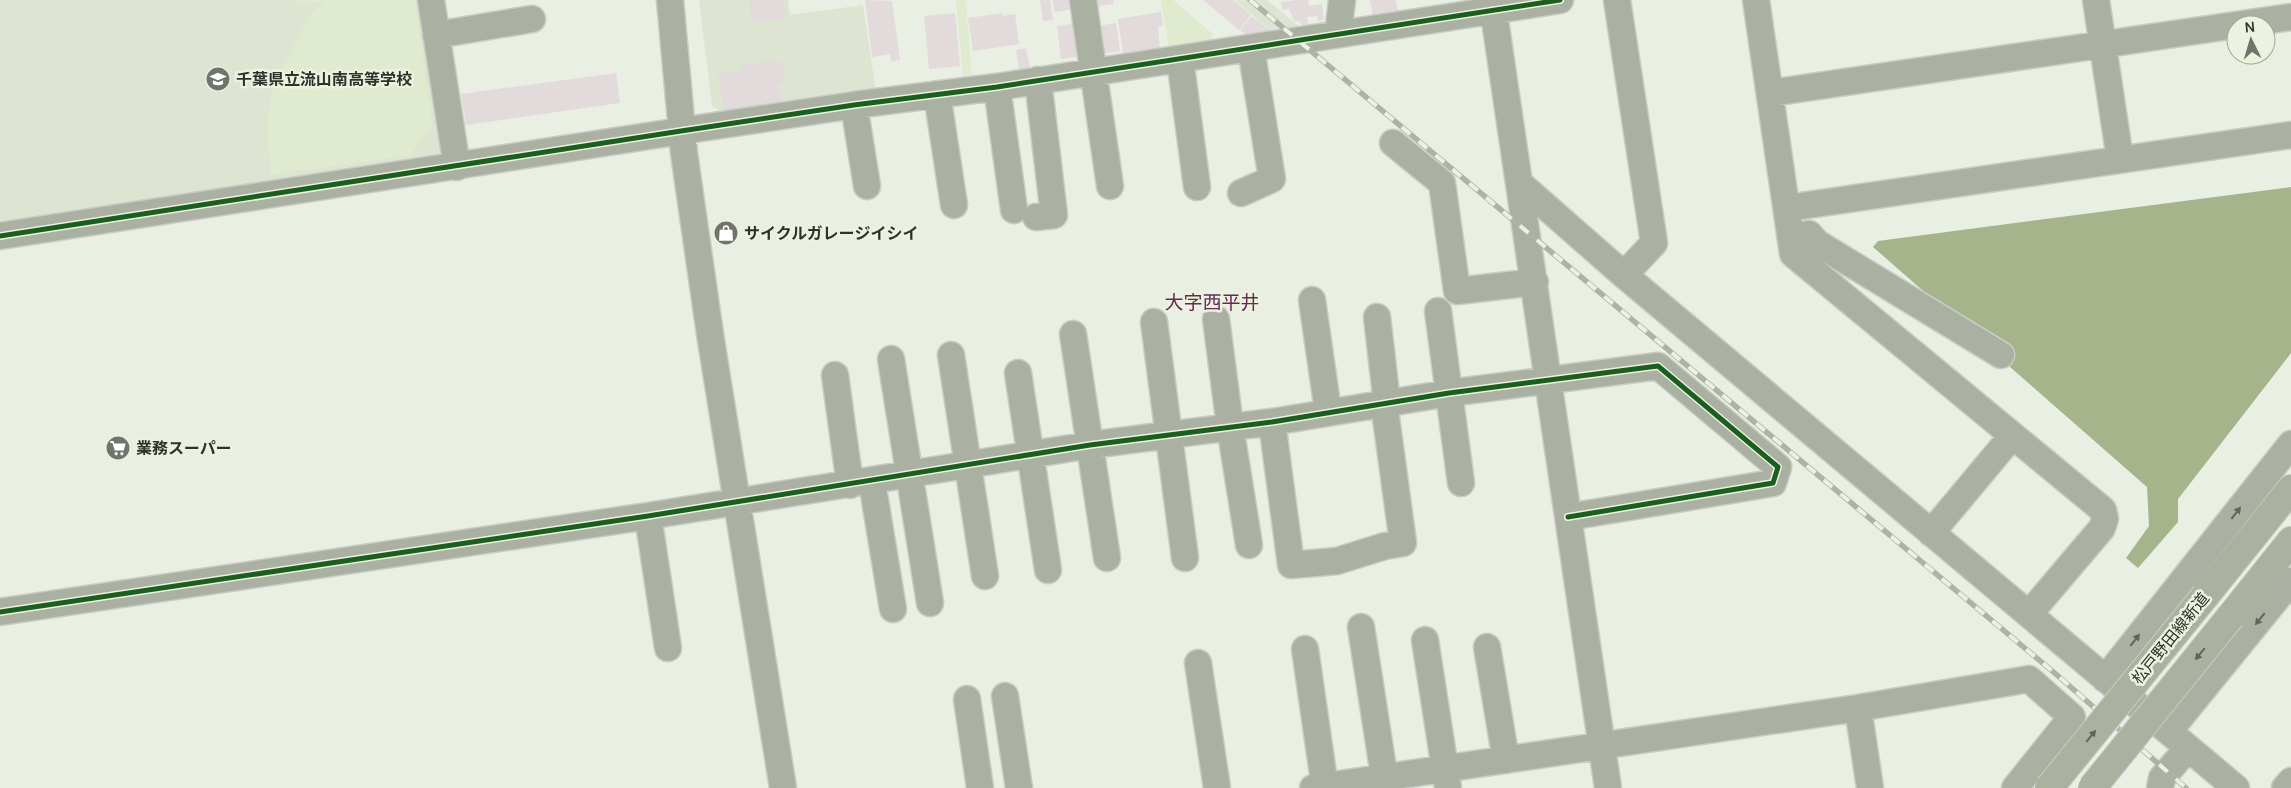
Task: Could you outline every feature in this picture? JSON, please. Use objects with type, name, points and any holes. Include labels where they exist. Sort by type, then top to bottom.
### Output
[{"type":"main road","name":"松戸野田線新道","points":[[2049,788],[2291,489]]},
{"type":"main road","name":"松戸野田線新道","points":[[2090,788],[2291,540]]},
{"type":"street","points":[[431,0],[457,167]]},
{"type":"street","points":[[670,0],[681,131],[737,502],[783,788]]},
{"type":"street","points":[[1083,0],[1110,186]]},
{"type":"street","points":[[1338,34],[1342,0]]},
{"type":"street","points":[[0,236],[854,105],[997,87],[1180,59],[1338,34],[1493,5],[1560,0]]},
{"type":"street","points":[[1617,0],[1654,243],[1624,275]]},
{"type":"street","points":[[1756,0],[1793,254],[2103,510],[2102,528],[2029,614]]},
{"type":"street","points":[[2096,0],[2120,159]]},
{"type":"street","points":[[1493,5],[1550,381],[1608,788]]},
{"type":"street","points":[[2276,19],[2291,17]]},
{"type":"street","points":[[436,34],[532,18]]},
{"type":"street","points":[[1770,93],[2226,26]]},
{"type":"street","points":[[1241,193],[1272,179],[1250,48]]},
{"type":"street","points":[[1180,59],[1197,187]]},
{"type":"street","points":[[997,87],[1025,214],[1054,215],[1038,80]]},
{"type":"street","points":[[938,94],[954,205]]},
{"type":"street","points":[[854,105],[867,186]]},
{"type":"street","points":[[1787,208],[2291,135]]},
{"type":"street","points":[[1392,143],[1442,183],[1457,291],[1535,282]]},
{"type":"street","points":[[1519,183],[1624,275],[2236,788]]},
{"type":"street","points":[[1791,236],[1809,234],[1816,243],[2002,355]]},
{"type":"street","points":[[1312,300],[1328,411]]},
{"type":"street","points":[[1438,311],[1461,483]]},
{"type":"street","points":[[1272,422],[1291,565],[1336,561],[1386,546],[1403,543],[1385,403],[1377,317]]},
{"type":"street","points":[[1216,319],[1230,426],[1249,545]]},
{"type":"street","points":[[1154,322],[1167,435],[1185,558]]},
{"type":"street","points":[[1073,334],[1107,558]]},
{"type":"street","points":[[951,355],[985,576]]},
{"type":"street","points":[[891,359],[930,603]]},
{"type":"street","points":[[0,612],[648,516],[1090,446],[1230,426],[1272,422],[1328,411],[1449,393],[1658,366],[1778,466],[1774,484],[1568,517]]},
{"type":"street","points":[[1018,373],[1048,570]]},
{"type":"street","points":[[835,375],[893,609]]},
{"type":"street","points":[[1931,533],[2012,436]]},
{"type":"street","points":[[2105,679],[2291,444]]},
{"type":"street","points":[[648,516],[668,648]]},
{"type":"street","points":[[2160,788],[2162,778],[2179,740],[2291,581]]},
{"type":"street","points":[[1361,627],[1385,783]]},
{"type":"street","points":[[1425,640],[1446,778]]},
{"type":"street","points":[[1488,647],[1506,760]]},
{"type":"street","points":[[1305,649],[1321,787],[1446,778],[1506,760],[1858,708],[2029,679],[2072,717],[2015,788]]},
{"type":"street","points":[[1198,663],[1217,788]]},
{"type":"street","points":[[1005,696],[1019,788]]},
{"type":"street","points":[[967,699],[980,788]]},
{"type":"street","points":[[1858,708],[1870,788]]},
{"type":"street","points":[[2045,751],[2090,788]]},
{"type":"street","points":[[2285,788],[2291,781]]},
{"type":"shaded area","name":"千葉県立流山南高等学校","points":[[0,0],[423,0],[447,158],[0,226]]},
{"type":"shaded area","points":[[291,0],[415,0],[432,126],[410,155],[271,175],[267,128],[272,89],[309,16],[326,1],[303,5]]},
{"type":"shaded area","points":[[699,0],[788,0],[790,15],[863,5],[876,92],[724,114],[712,106]]},
{"type":"shaded area","points":[[956,0],[965,0],[966,3],[972,75],[963,76]]},
{"type":"shaded area","points":[[1161,0],[1173,0],[1213,34],[1209,43],[1169,49]]},
{"type":"shaded area","points":[[1235,0],[1267,0],[1301,28],[1274,34]]},
{"type":"shaded area","points":[[2291,187],[2291,353],[2178,499],[2178,522],[2138,568],[2126,558],[2149,526],[2147,487],[1873,247],[1878,241]]},
{"type":"building","points":[[749,0],[784,0],[787,18],[752,22]]},
{"type":"building","points":[[865,0],[892,1],[900,60],[891,62],[890,54],[872,57]]},
{"type":"building","points":[[1040,0],[1050,0],[1053,20],[1043,21]]},
{"type":"building","points":[[1053,0],[1074,0],[1076,9],[1054,12]]},
{"type":"building","points":[[1092,0],[1113,0],[1114,4],[1093,7]]},
{"type":"building","points":[[1203,0],[1233,0],[1251,15],[1239,30]]},
{"type":"building","points":[[1308,0],[1309,6],[1322,4],[1324,20],[1318,21],[1317,16],[1307,17],[1308,24],[1301,25],[1301,22],[1294,21],[1289,9],[1282,10],[1281,2]]},
{"type":"building","points":[[1370,0],[1396,0],[1398,12],[1373,16]]},
{"type":"building","points":[[1161,12],[1163,26],[1158,27],[1160,50],[1123,53],[1118,19]]},
{"type":"building","points":[[955,13],[960,66],[929,69],[924,16]]},
{"type":"building","points":[[1003,13],[1003,16],[1015,14],[1019,44],[973,51],[968,18]]},
{"type":"building","points":[[1252,16],[1273,33],[1247,36],[1240,30]]},
{"type":"building","points":[[1078,23],[1083,56],[1061,59],[1057,26]]},
{"type":"building","points":[[1116,23],[1120,51],[1100,54],[1097,26]]},
{"type":"building","points":[[1026,48],[1030,68],[1019,70],[1016,50]]},
{"type":"building","points":[[776,60],[776,62],[782,61],[785,84],[780,84],[783,104],[724,112],[718,74],[743,70],[742,65]]},
{"type":"building","points":[[616,73],[620,103],[466,125],[461,94]]},
{"type":"railway","points":[[1250,0],[2057,675],[2186,788]]},
{"type":"cycle path","points":[[0,236],[681,131],[854,105],[997,87],[1560,0]]},
{"type":"cycle path","points":[[0,612],[648,516],[1090,445],[1272,422],[1449,393],[1658,366],[1778,467],[1773,483],[1568,517]]},
{"type":"place","name":"千葉県立流山南高等学校","points":[[218,79]]},
{"type":"place","name":"サイクルガレージイシイ","points":[[726,233]]},
{"type":"place","name":"業務スーパー","points":[[118,448]]},
{"type":"district","name":"大字西平井","points":[[1212,302]]}]
